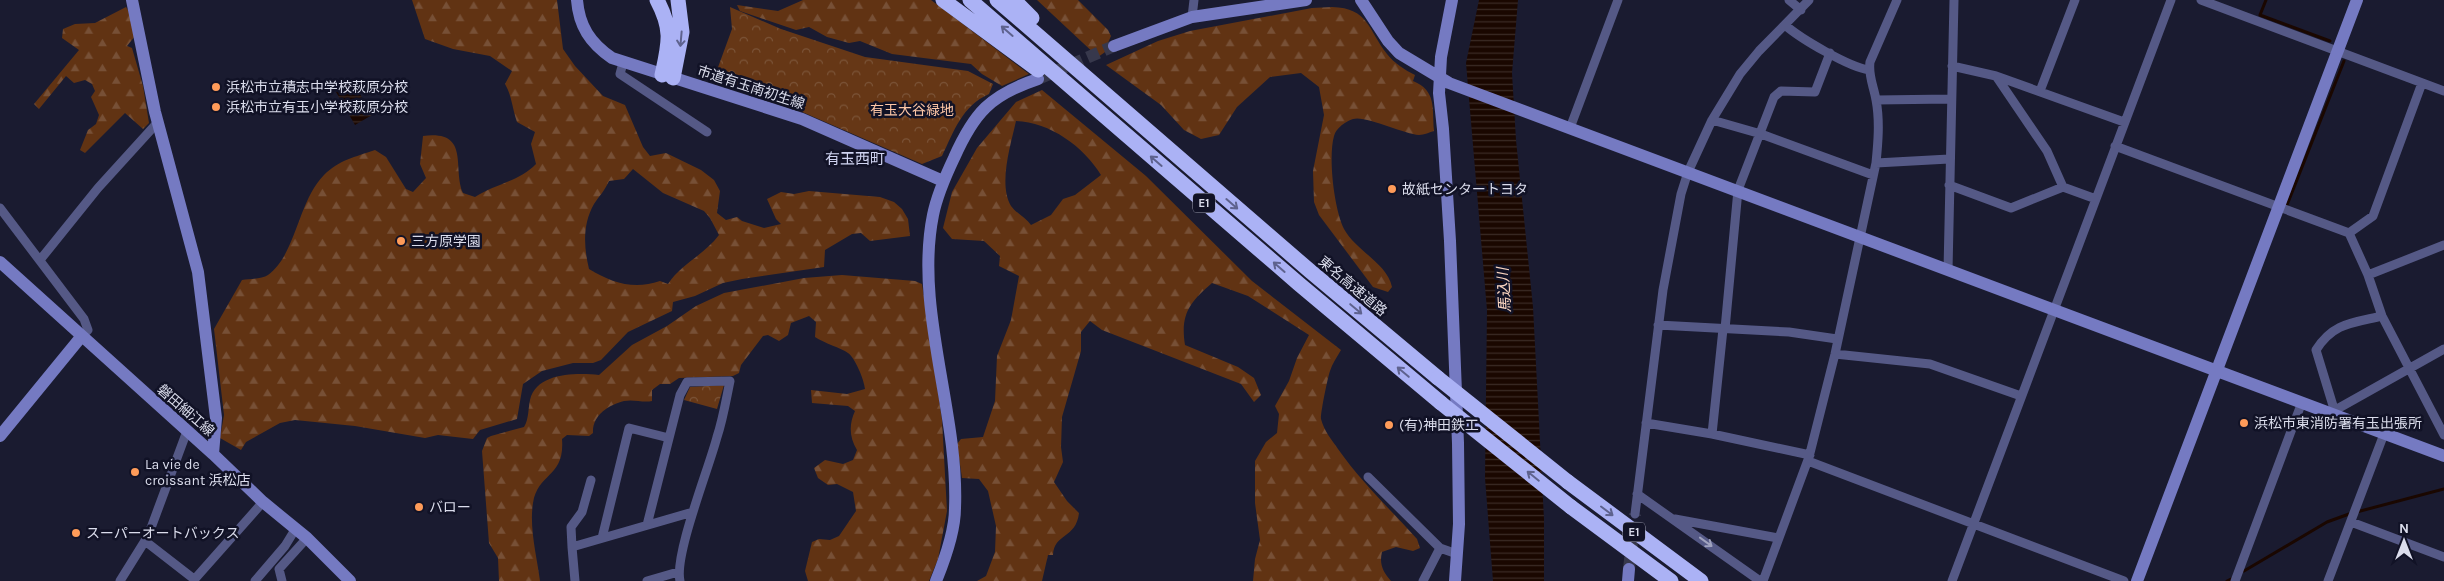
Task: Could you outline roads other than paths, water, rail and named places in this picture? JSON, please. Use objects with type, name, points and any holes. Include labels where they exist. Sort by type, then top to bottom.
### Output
[{"type":"highway","points":[[657,0],[668,26],[670,37],[667,76]]},
{"type":"highway","points":[[667,76],[682,32],[678,0]]},
{"type":"highway","points":[[943,0],[1132,139]]},
{"type":"highway","name":"E1","points":[[970,0],[1298,284],[1441,403],[1571,507],[1671,581]]},
{"type":"highway","name":"東名高速道路","points":[[997,0],[1310,271],[1438,378],[1568,482],[1701,581]]},
{"type":"highway","points":[[1014,0],[1121,106]]},
{"type":"street","points":[[132,0],[158,122],[198,272],[216,418],[213,454]]},
{"type":"street","name":"市道有玉南初生線","points":[[577,0],[580,22],[585,32],[601,51],[623,63],[802,119],[943,181]]},
{"type":"street","points":[[1192,17],[1194,0]]},
{"type":"street","points":[[1114,46],[1192,17],[1306,0]]},
{"type":"street","points":[[1362,0],[1388,41],[1399,53],[1444,80],[2055,310],[2302,402],[2332,411],[2384,434],[2444,456]]},
{"type":"street","points":[[1452,0],[1441,57],[1444,80],[1458,443],[1455,581]]},
{"type":"street","points":[[1570,128],[1618,0]]},
{"type":"street","points":[[1790,0],[1800,10]]},
{"type":"street","points":[[1635,514],[1658,325],[1681,194],[1688,172],[1712,120],[1740,74],[1809,0]]},
{"type":"street","points":[[1637,494],[1762,581],[1809,458],[1835,354],[1876,164],[1878,136],[1876,100],[1869,70],[1880,37],[1897,0]]},
{"type":"street","points":[[1948,270],[1950,98],[1954,0]]},
{"type":"street","points":[[2040,91],[2075,0]]},
{"type":"street","points":[[1952,581],[2170,0]]},
{"type":"street","points":[[2201,0],[2444,91]]},
{"type":"street","points":[[2137,581],[2356,0]]},
{"type":"street","points":[[1785,25],[1795,34],[1830,53],[1862,69],[1869,70]]},
{"type":"street","points":[[1712,434],[1738,190],[1774,97],[1781,91],[1815,92],[1830,53]]},
{"type":"street","points":[[623,63],[620,74],[707,132]]},
{"type":"street","points":[[1952,66],[1996,76],[2124,122]]},
{"type":"street","points":[[1996,76],[2047,151],[2064,186],[2096,199]]},
{"type":"street","points":[[936,581],[951,535],[956,510],[949,424],[935,336],[929,276],[931,228],[943,181],[963,138],[981,110],[1000,94],[1038,79]]},
{"type":"street","points":[[2349,233],[2373,216],[2422,83]]},
{"type":"street","points":[[1876,100],[1950,98]]},
{"type":"street","points":[[1712,120],[1761,134],[1874,175]]},
{"type":"street","points":[[40,260],[98,188],[158,122]]},
{"type":"street","points":[[2115,146],[2349,233],[2368,275],[2382,316],[2444,435]]},
{"type":"street","points":[[1876,164],[1949,159]]},
{"type":"street","points":[[1949,184],[2011,208],[2064,186]]},
{"type":"street","points":[[0,208],[88,326],[88,330],[81,336],[0,436]]},
{"type":"street","points":[[2368,275],[2444,244]]},
{"type":"street","name":"磐田細江線","points":[[0,262],[213,454],[263,502],[307,538],[350,581]]},
{"type":"street","points":[[2332,411],[2316,350],[2326,334],[2348,324],[2382,316]]},
{"type":"street","points":[[1658,325],[1789,332],[1837,339]]},
{"type":"street","points":[[2332,411],[2444,350]]},
{"type":"street","points":[[1835,354],[1930,364],[2021,396]]},
{"type":"street","points":[[647,525],[680,394],[687,382],[730,381],[718,436],[693,512],[679,577],[648,581]]},
{"type":"street","points":[[2235,581],[2302,402]]},
{"type":"street","points":[[1646,423],[1712,434],[1809,458],[1973,524],[2124,581]]},
{"type":"street","points":[[602,538],[629,428],[669,438]]},
{"type":"street","points":[[120,581],[145,541],[186,431]]},
{"type":"street","points":[[2328,581],[2384,434]]},
{"type":"street","points":[[1368,477],[1440,548],[1457,554]]},
{"type":"street","points":[[576,581],[571,527],[582,512],[591,480]]},
{"type":"street","points":[[145,541],[194,580],[263,502]]},
{"type":"street","points":[[572,546],[693,512]]},
{"type":"street","points":[[2354,516],[2444,557]]},
{"type":"street","points":[[1673,519],[1778,538]]},
{"type":"street","points":[[255,581],[286,546],[296,528]]},
{"type":"street","points":[[282,581],[279,569],[307,538]]},
{"type":"street","points":[[1423,581],[1440,548]]},
{"type":"water","name":"馬込川","points":[[1479,0],[1518,0],[1512,73],[1516,140],[1533,307],[1544,519],[1544,581],[1493,581],[1485,478],[1487,310],[1466,63]]},
{"type":"water","points":[[353,82],[372,115],[355,125],[336,92]]},
{"type":"waterway","points":[[2266,0],[2260,15],[2330,41]]},
{"type":"waterway","points":[[2287,205],[2344,61]]},
{"type":"waterway","points":[[2244,571],[2327,522],[2349,514],[2444,489]]},
{"type":"waterway","points":[[2227,581],[2231,579]]},
{"type":"tunnel","points":[[1038,79],[1114,46]]},
{"type":"tunnel","points":[[1629,569],[1635,514]]},
{"type":"place","name":"浜松市立積志中学校萩原分校","points":[[216,87]]},
{"type":"place","name":"浜松市立有玉小学校萩原分校","points":[[216,107]]},
{"type":"place","name":"故紙センタートヨタ","points":[[1392,189]]},
{"type":"place","name":"三方原学園","points":[[401,241]]},
{"type":"place","name":"浜松市東消防署有玉出張所","points":[[2244,423]]},
{"type":"place","name":"(有)神田鉄工","points":[[1389,425]]},
{"type":"place","name":"La vie de croissant 浜松店","points":[[135,472]]},
{"type":"place","name":"バロー","points":[[419,507]]},
{"type":"place","name":"スーパーオートバックス","points":[[76,533]]},
{"type":"district","name":"有玉西町","points":[[855,159]]},
{"type":"park label","name":"有玉大谷緑地","points":[[912,110]]}]
